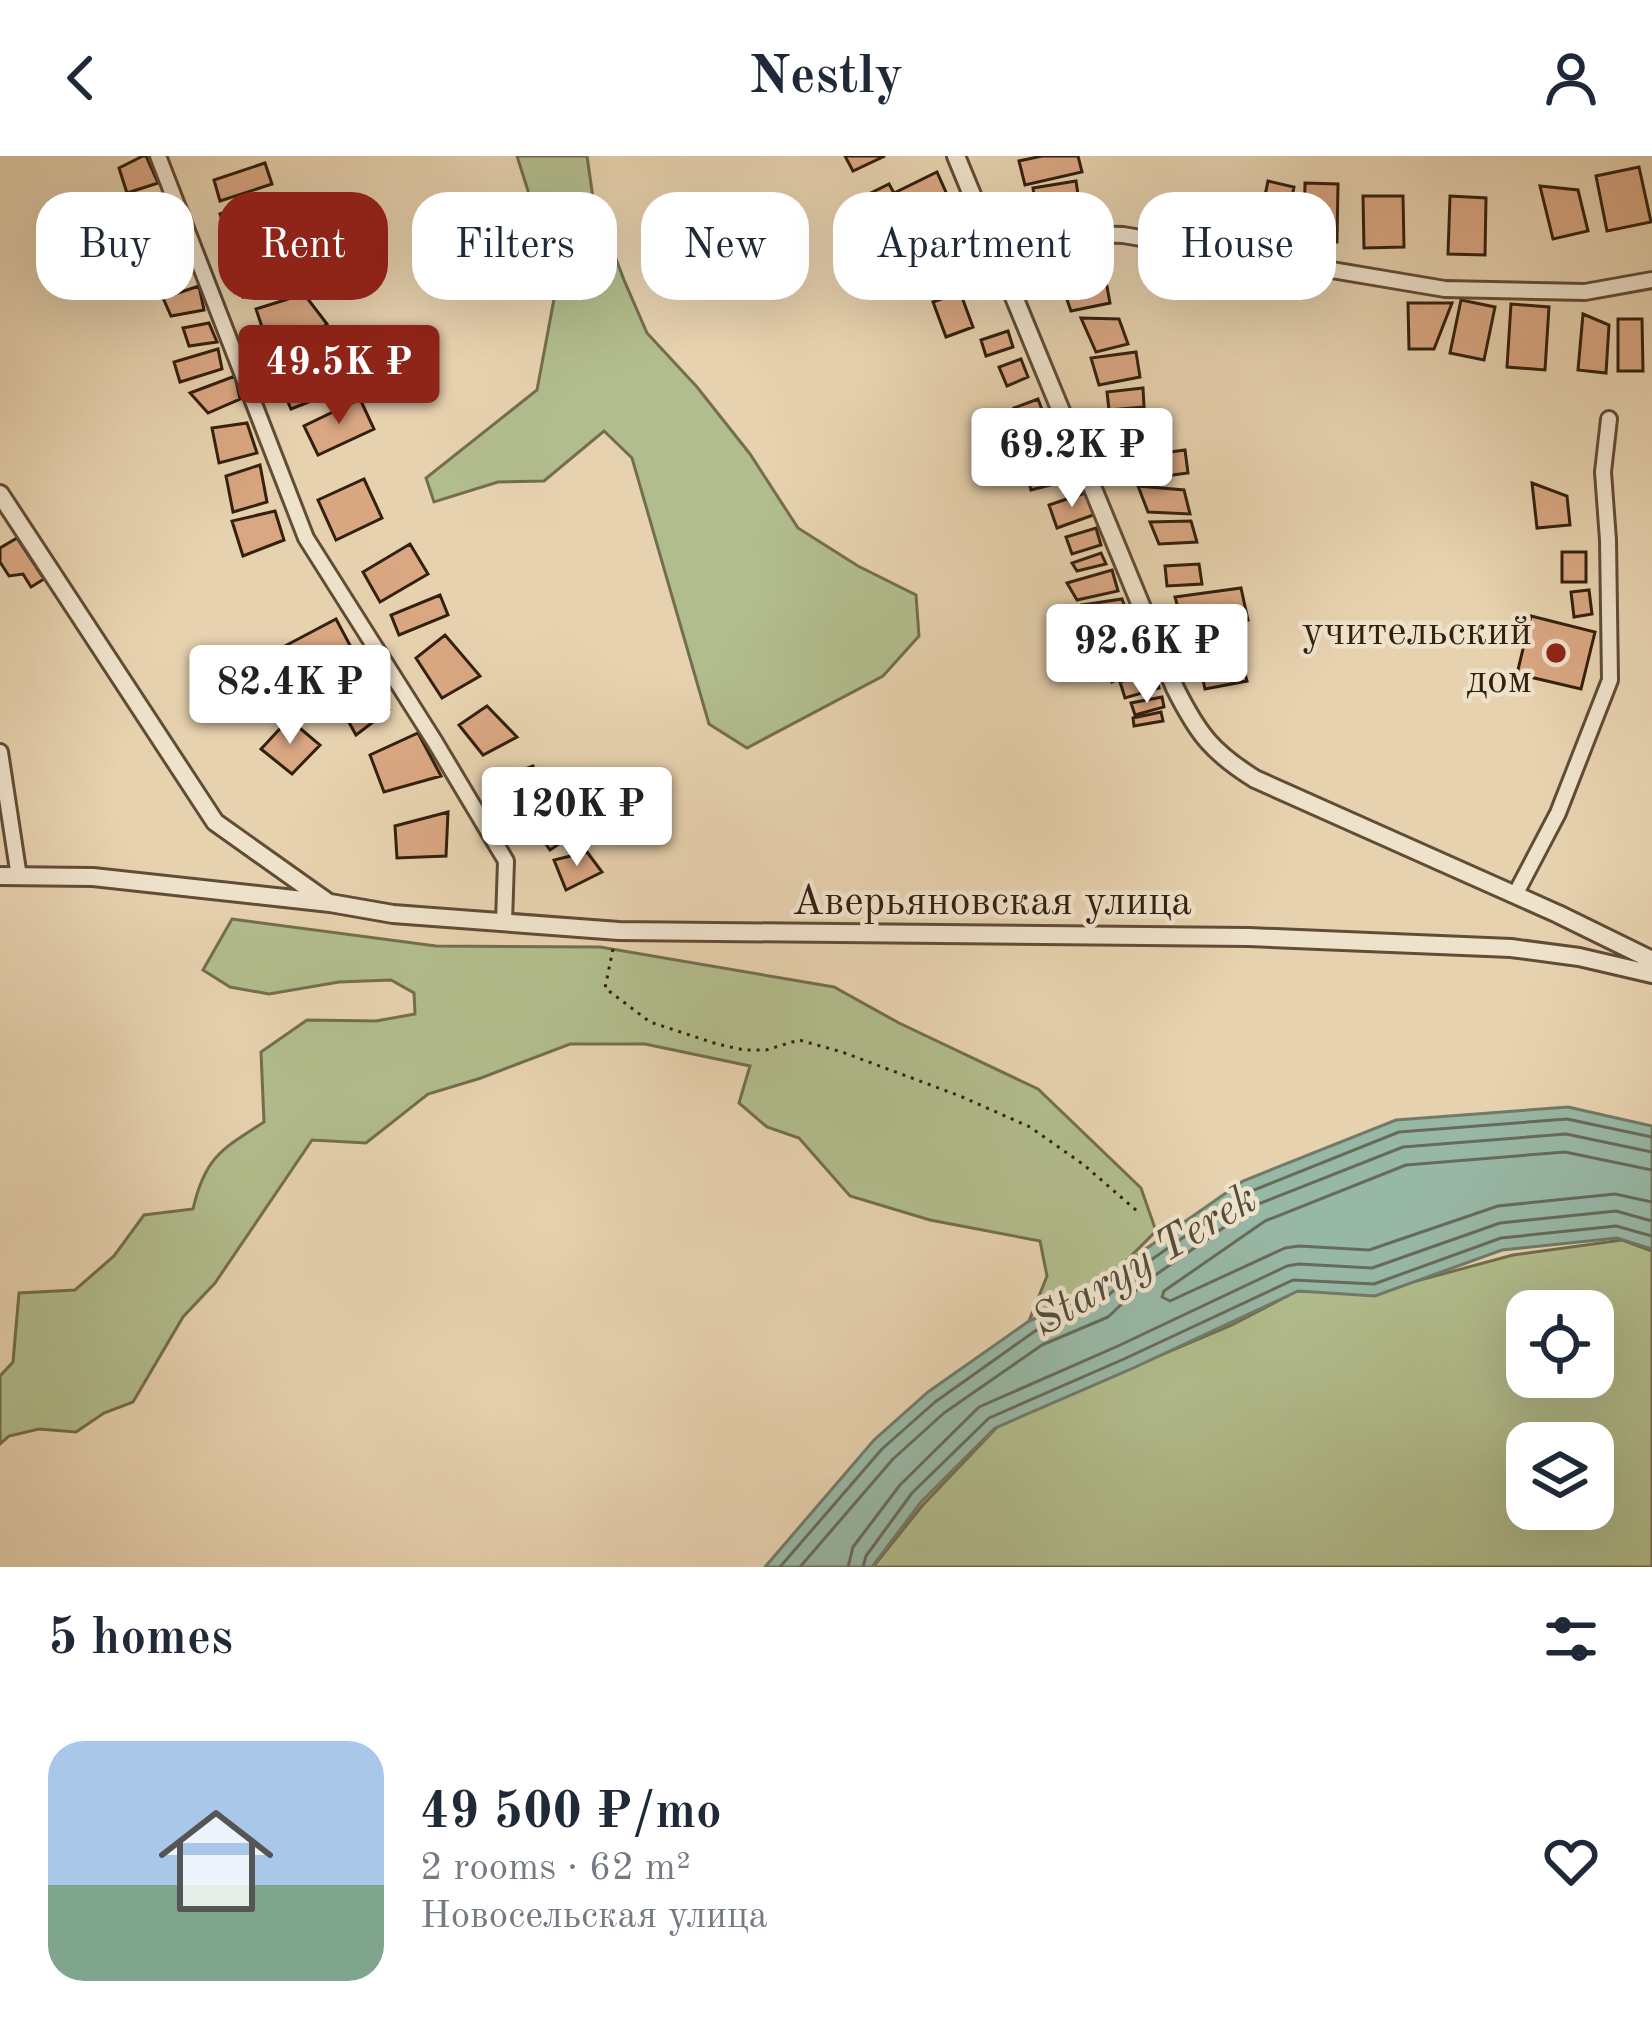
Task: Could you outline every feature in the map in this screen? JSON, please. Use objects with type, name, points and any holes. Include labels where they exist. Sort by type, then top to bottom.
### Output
[{"type":"street","points":[[158,156],[306,538],[506,861],[504,922]]},
{"type":"street","points":[[956,156],[970,192]]},
{"type":"street","points":[[1114,235],[1445,289],[1585,292],[1652,280]]},
{"type":"street","points":[[1014,300],[1175,688],[1195,727],[1223,758],[1256,779],[1652,960]]},
{"type":"street","points":[[1515,895],[1558,813],[1610,680],[1603,472],[1609,419]]},
{"type":"street","points":[[0,494],[215,822],[330,903]]},
{"type":"street","points":[[0,752],[9,877]]},
{"type":"street","name":"Аверьяновская улица","points":[[9,877],[93,878],[393,914],[620,931],[1250,937],[1511,948],[1652,974]]},
{"type":"path","points":[[620,931],[605,988],[650,1022],[744,1050],[766,1050],[799,1040],[960,1096],[1030,1127],[1137,1211]]},
{"type":"green space","points":[[517,156],[587,156],[592,192],[528,192]]},
{"type":"green space","points":[[617,261],[647,333],[750,454],[798,528],[916,595],[919,636],[883,676],[747,748],[709,724],[632,458],[604,431],[544,481],[498,482],[434,502],[426,478],[537,390],[554,300],[617,300]]},
{"type":"green space","points":[[232,919],[436,946],[600,947],[834,987],[1038,1089],[1141,1188],[1156,1231],[1092,1295],[1029,1321],[1047,1276],[1040,1241],[930,1220],[850,1196],[799,1138],[767,1127],[739,1103],[750,1066],[645,1044],[570,1044],[428,1094],[366,1143],[312,1140],[215,1283],[183,1317],[133,1402],[104,1413],[76,1432],[39,1429],[9,1436],[0,1444],[0,1376],[13,1362],[19,1293],[75,1290],[114,1256],[144,1215],[193,1209],[203,1177],[217,1156],[264,1122],[261,1052],[307,1020],[376,1021],[415,1014],[414,993],[391,980],[339,982],[269,994],[230,987],[203,970]]},
{"type":"green space","points":[[1622,1240],[1652,1251],[1652,1567],[873,1567],[922,1506],[1001,1423],[1232,1325],[1297,1291],[1372,1293],[1513,1255]]},
{"type":"water","name":"Staryy Terek","points":[[1568,1107],[1652,1126],[1652,1249],[1617,1238],[1502,1250],[1375,1296],[1298,1291],[995,1428],[921,1502],[872,1567],[765,1567],[874,1440],[928,1392],[1029,1321],[1092,1295],[1127,1262],[1243,1181],[1396,1120]]},
{"type":"building","points":[[146,156],[158,183],[127,192],[119,168]]},
{"type":"building","points":[[845,156],[885,156],[853,171]]},
{"type":"building","points":[[1078,156],[1082,172],[1025,185],[1019,161]]},
{"type":"building","points":[[265,163],[272,184],[218,194],[214,180]]},
{"type":"building","points":[[1639,167],[1651,222],[1607,231],[1596,176]]},
{"type":"building","points":[[937,172],[946,192],[896,192]]},
{"type":"building","points":[[1076,181],[1078,192],[1034,192],[1033,188]]},
{"type":"building","points":[[1268,181],[1294,187],[1293,192],[1266,192]]},
{"type":"building","points":[[1305,183],[1338,184],[1337,242],[1336,192],[1305,192]]},
{"type":"building","points":[[1540,186],[1578,190],[1588,231],[1553,239]]},
{"type":"building","points":[[1363,196],[1403,196],[1404,247],[1364,248]]},
{"type":"building","points":[[1450,196],[1486,198],[1485,255],[1448,254]]},
{"type":"building","points":[[199,286],[204,310],[171,316],[164,300],[194,300],[194,288]]},
{"type":"building","points":[[285,300],[309,300],[327,324],[274,363],[256,309]]},
{"type":"building","points":[[963,300],[973,327],[946,337],[933,302]]},
{"type":"building","points":[[1067,300],[1109,300],[1110,303],[1071,311]]},
{"type":"building","points":[[1461,300],[1495,307],[1484,360],[1450,353]]},
{"type":"building","points":[[1408,303],[1452,303],[1434,349],[1409,349]]},
{"type":"building","points":[[1511,304],[1549,307],[1545,370],[1507,367]]},
{"type":"building","points":[[1583,314],[1609,325],[1606,373],[1578,370]]},
{"type":"building","points":[[1081,318],[1119,319],[1128,344],[1096,352]]},
{"type":"building","points":[[1618,319],[1642,319],[1643,371],[1618,371]]},
{"type":"building","points":[[209,323],[217,342],[189,346],[183,328]]},
{"type":"building","points":[[1008,331],[1013,347],[986,356],[981,340]]},
{"type":"building","points":[[218,349],[222,369],[180,382],[174,362]]},
{"type":"building","points":[[1136,352],[1140,377],[1099,385],[1091,358]]},
{"type":"building","points":[[332,359],[344,388],[291,409],[279,381]]},
{"type":"building","points":[[1021,359],[1028,377],[1007,386],[999,367]]},
{"type":"building","points":[[235,376],[240,399],[208,413],[190,393]]},
{"type":"building","points":[[1143,388],[1144,407],[1109,410],[1107,392]]},
{"type":"building","points":[[360,399],[374,429],[318,455],[304,426]]},
{"type":"building","points":[[1038,399],[1044,415],[1020,424],[1014,408]]},
{"type":"building","points":[[1159,412],[1162,434],[1127,446],[1118,422]]},
{"type":"building","points":[[247,423],[257,453],[219,463],[212,428]]},
{"type":"building","points":[[1062,449],[1071,480],[1031,490],[1023,460]]},
{"type":"building","points":[[1185,450],[1188,473],[1142,479],[1133,457]]},
{"type":"building","points":[[260,465],[267,502],[233,512],[226,476]]},
{"type":"building","points":[[364,479],[382,518],[336,540],[318,500]]},
{"type":"building","points":[[1532,483],[1567,496],[1570,525],[1537,528]]},
{"type":"building","points":[[1138,486],[1184,490],[1190,514],[1148,512]]},
{"type":"building","points":[[1088,492],[1096,514],[1057,528],[1049,505]]},
{"type":"building","points":[[275,511],[284,540],[243,556],[232,521]]},
{"type":"building","points":[[1191,521],[1197,542],[1159,544],[1150,522]]},
{"type":"building","points":[[1096,528],[1101,545],[1072,554],[1066,537]]},
{"type":"building","points":[[17,538],[44,579],[31,587],[23,574],[9,576],[0,562],[0,548]]},
{"type":"building","points":[[410,544],[428,574],[380,602],[363,572]]},
{"type":"building","points":[[1562,552],[1586,552],[1586,582],[1562,582]]},
{"type":"building","points":[[1101,553],[1106,564],[1077,571],[1072,563]]},
{"type":"building","points":[[1199,564],[1202,584],[1167,586],[1165,566]]},
{"type":"building","points":[[1112,570],[1118,591],[1077,600],[1067,583]]},
{"type":"building","points":[[1241,588],[1248,620],[1182,623],[1175,597]]},
{"type":"building","points":[[1589,590],[1592,614],[1574,617],[1571,592]]},
{"type":"building","points":[[440,595],[448,615],[399,635],[391,615]]},
{"type":"building","points":[[1122,599],[1128,615],[1089,621],[1082,605]]},
{"type":"building","name":"учительский дом","points":[[1531,616],[1595,632],[1581,689],[1517,674]]},
{"type":"building","points":[[336,619],[353,651],[300,679],[283,647]]},
{"type":"building","points":[[1134,624],[1143,640],[1103,650],[1095,631]]},
{"type":"building","points":[[445,635],[480,676],[442,698],[416,658]]},
{"type":"building","points":[[1196,636],[1234,638],[1238,657],[1200,664]]},
{"type":"building","points":[[1141,650],[1148,664],[1112,682],[1104,663]]},
{"type":"building","points":[[1242,663],[1247,681],[1205,689],[1201,671]]},
{"type":"building","points":[[1154,670],[1159,688],[1125,698],[1120,682]]},
{"type":"building","points":[[369,682],[389,710],[356,735],[336,699]]},
{"type":"building","points":[[1162,697],[1164,707],[1135,715],[1131,703]]},
{"type":"building","points":[[487,706],[517,737],[483,755],[459,725]]},
{"type":"building","points":[[1161,712],[1163,721],[1134,726],[1133,718]]},
{"type":"building","points":[[289,719],[320,745],[292,774],[261,749]]},
{"type":"building","points":[[418,733],[441,776],[384,792],[370,755]]},
{"type":"building","points":[[533,766],[542,787],[510,805],[499,779]]},
{"type":"building","points":[[448,812],[446,856],[397,858],[395,826]]},
{"type":"building","points":[[571,816],[580,830],[550,850],[536,830]]},
{"type":"building","points":[[587,852],[602,872],[566,890],[554,860]]},
{"type":"place","name":"учительский дом","points":[[1556,653]]}]
